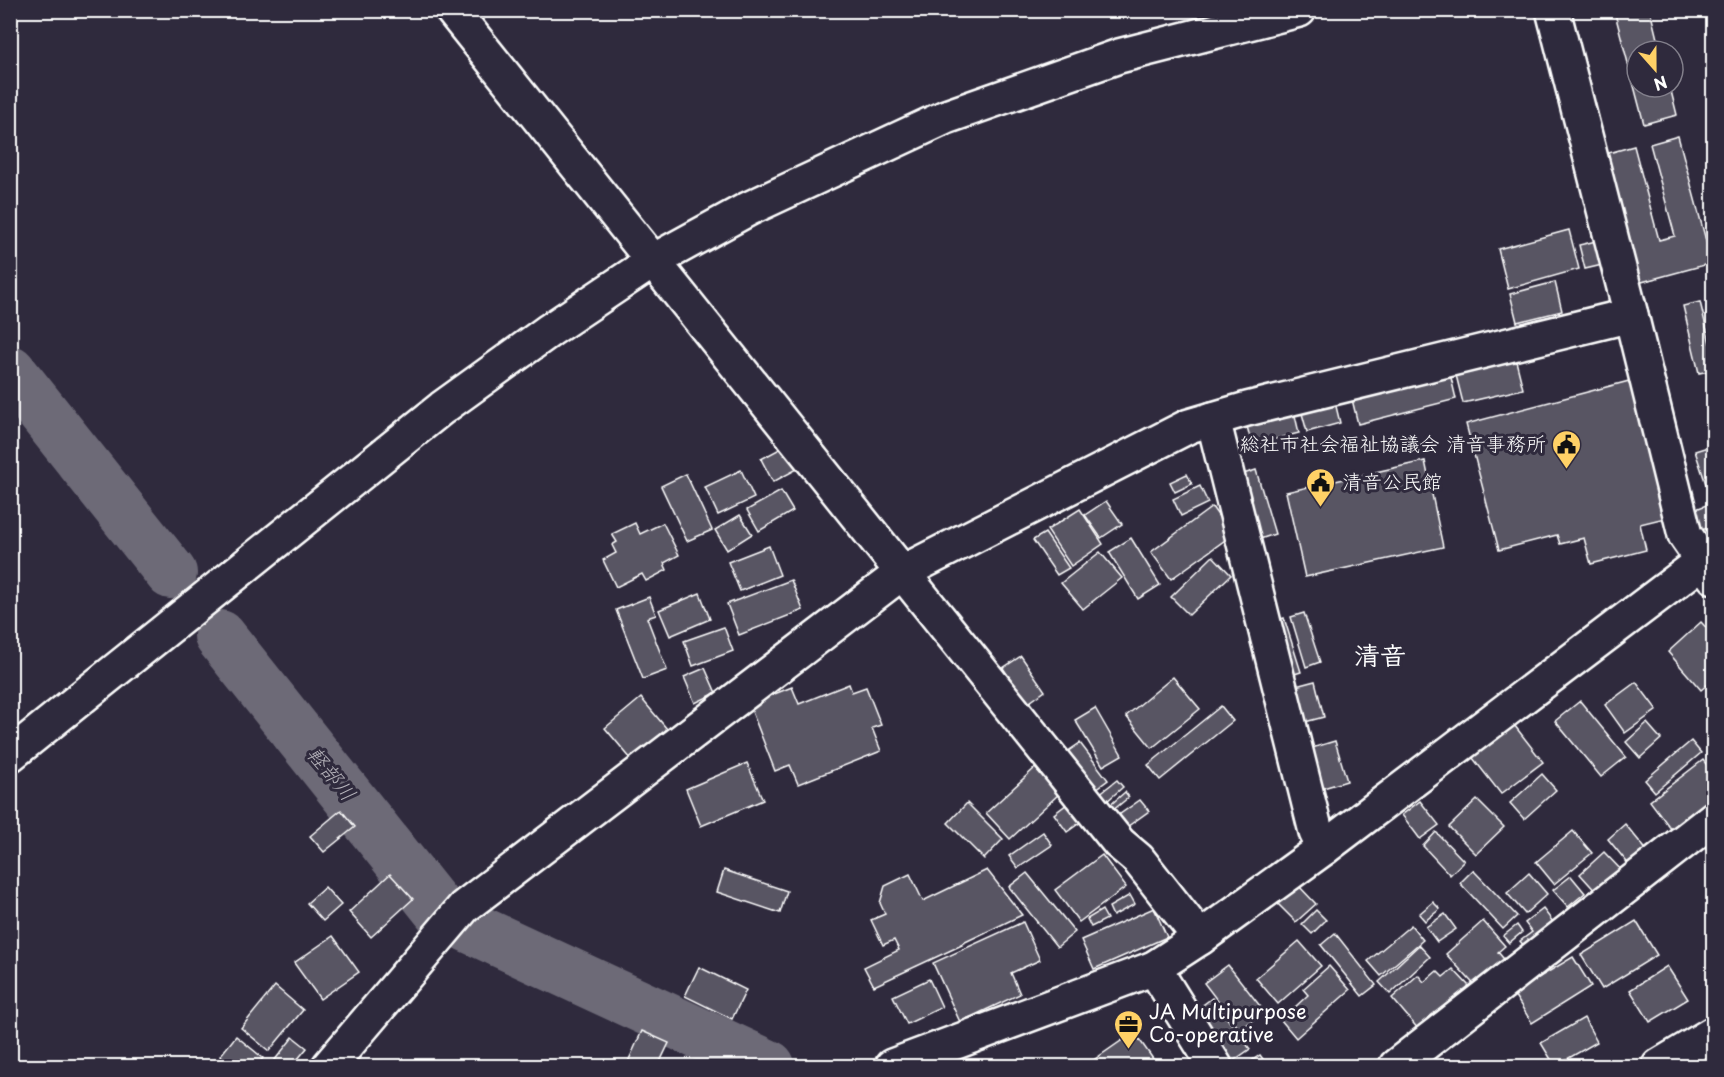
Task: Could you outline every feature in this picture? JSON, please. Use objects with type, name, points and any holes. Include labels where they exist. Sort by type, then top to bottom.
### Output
[{"type":"street","points":[[452,10],[1119,843],[1138,859],[1200,938]]},
{"type":"street","points":[[10,755],[442,408],[550,330],[653,261],[748,209],[946,117],[1119,56],[1299,10]]},
{"type":"street","points":[[892,1066],[1154,968],[1200,938],[1324,848],[1710,564],[1685,536],[1553,10]]},
{"type":"street","points":[[329,1066],[464,907],[903,572],[1189,426],[1247,409],[1631,315]]},
{"type":"street","points":[[1213,418],[1316,832],[1324,848]]},
{"type":"street","points":[[1396,1066],[1713,818]]},
{"type":"street","points":[[1154,968],[1215,1066]]},
{"type":"street","points":[[1659,1066],[1713,1033]]},
{"type":"building","points":[[1614,10],[1650,10],[1657,39],[1625,39],[1625,52]]},
{"type":"building","points":[[1637,99],[1673,99],[1677,115],[1644,124]]},
{"type":"building","points":[[1678,136],[1712,263],[1638,283],[1605,154],[1634,146],[1659,240],[1675,236],[1650,144]]},
{"type":"building","points":[[1569,230],[1579,269],[1508,289],[1498,249]]},
{"type":"building","points":[[1605,239],[1611,263],[1585,269],[1579,245]]},
{"type":"building","points":[[1555,282],[1562,311],[1517,322],[1510,294]]},
{"type":"building","points":[[1700,302],[1710,343],[1714,342],[1714,370],[1699,373],[1683,306]]},
{"type":"building","points":[[1514,353],[1523,389],[1463,403],[1454,367]]},
{"type":"building","points":[[1448,365],[1456,399],[1358,424],[1350,391]]},
{"type":"building","name":"総社市社会福祉協議会 清音事務所","points":[[1633,380],[1669,517],[1640,524],[1646,550],[1591,564],[1584,538],[1560,544],[1557,535],[1499,550],[1466,424]]},
{"type":"building","points":[[1334,398],[1340,423],[1307,432],[1300,406]]},
{"type":"building","points":[[1293,407],[1299,433],[1252,445],[1245,419]]},
{"type":"building","points":[[789,444],[801,467],[773,482],[761,459]]},
{"type":"building","points":[[1714,445],[1714,498],[1711,499],[1695,451]]},
{"type":"building","points":[[1425,461],[1443,547],[1305,577],[1286,492]]},
{"type":"building","points":[[741,470],[754,498],[718,515],[705,487]]},
{"type":"building","points":[[1256,470],[1275,534],[1257,540],[1237,476]]},
{"type":"building","points":[[686,474],[712,530],[687,541],[661,486]]},
{"type":"building","points":[[1187,474],[1192,484],[1175,492],[1170,482]]},
{"type":"building","points":[[1200,486],[1208,503],[1181,516],[1173,499]]},
{"type":"building","points":[[781,491],[793,511],[759,531],[747,510]]},
{"type":"building","points":[[1106,501],[1122,524],[1101,538],[1085,515]]},
{"type":"building","points":[[1714,502],[1714,525],[1700,531],[1691,511]]},
{"type":"building","points":[[1212,507],[1232,535],[1171,579],[1151,552]]},
{"type":"building","points":[[1080,509],[1103,544],[1071,566],[1047,530]]},
{"type":"building","points":[[740,515],[752,534],[727,550],[715,530]]},
{"type":"building","points":[[635,523],[640,534],[663,523],[679,555],[664,563],[667,570],[646,581],[642,574],[616,587],[603,560],[616,553],[612,545],[617,542],[612,534]]},
{"type":"building","points":[[1045,533],[1069,568],[1057,575],[1033,540]]},
{"type":"building","points":[[1131,538],[1160,585],[1138,599],[1109,552]]},
{"type":"building","points":[[769,546],[780,575],[740,591],[728,562]]},
{"type":"building","points":[[1100,552],[1122,578],[1083,609],[1061,583]]},
{"type":"building","points":[[1213,556],[1231,575],[1189,615],[1171,597]]},
{"type":"building","points":[[791,580],[803,610],[739,635],[727,604]]},
{"type":"building","points":[[700,593],[710,619],[670,636],[659,610]]},
{"type":"building","points":[[649,597],[656,615],[647,618],[667,670],[643,679],[616,610]]},
{"type":"building","points":[[1304,613],[1320,662],[1306,667],[1291,617]]},
{"type":"building","points":[[1284,618],[1301,672],[1288,676],[1271,622]]},
{"type":"building","points":[[1701,622],[1714,636],[1714,679],[1701,690],[1668,652]]},
{"type":"building","points":[[724,627],[733,651],[693,666],[684,641]]},
{"type":"building","points":[[1021,656],[1045,691],[1027,704],[1003,668]]},
{"type":"building","points":[[705,668],[716,693],[695,703],[684,677]]},
{"type":"building","points":[[1173,677],[1200,709],[1152,748],[1126,716]]},
{"type":"building","points":[[1315,681],[1324,717],[1301,723],[1292,687]]},
{"type":"building","points":[[1636,682],[1657,710],[1625,733],[1605,705]]},
{"type":"building","points":[[849,684],[852,692],[866,687],[881,725],[872,728],[881,751],[798,784],[790,765],[775,771],[749,704],[792,687],[799,704]]},
{"type":"building","points":[[641,698],[667,729],[631,759],[605,728]]},
{"type":"building","points":[[1580,701],[1626,757],[1601,777],[1555,721]]},
{"type":"building","points":[[1221,706],[1233,721],[1160,780],[1148,765]]},
{"type":"building","points":[[1095,708],[1122,755],[1103,766],[1075,720]]},
{"type":"building","points":[[1511,721],[1543,762],[1501,794],[1469,753]]},
{"type":"building","points":[[1647,723],[1661,739],[1640,758],[1626,742]]},
{"type":"building","points":[[1335,741],[1347,781],[1313,791],[1302,751]]},
{"type":"building","points":[[1691,741],[1701,753],[1655,792],[1645,780]]},
{"type":"building","points":[[1080,743],[1108,780],[1092,792],[1064,754]]},
{"type":"building","points":[[1703,760],[1714,774],[1714,803],[1674,833],[1650,801]]},
{"type":"building","points":[[747,763],[763,800],[701,826],[686,789]]},
{"type":"building","points":[[1035,768],[1059,794],[1010,839],[986,813]]},
{"type":"building","points":[[1542,774],[1556,790],[1524,819],[1510,803]]},
{"type":"building","points":[[1117,780],[1123,787],[1106,802],[1099,794]]},
{"type":"building","points":[[1125,792],[1129,797],[1112,811],[1108,807]]},
{"type":"building","points":[[1140,800],[1149,811],[1124,829],[1116,817]]},
{"type":"building","points":[[1477,800],[1504,827],[1476,854],[1449,827]]},
{"type":"building","points":[[1071,801],[1085,819],[1067,832],[1054,814]]},
{"type":"building","points":[[1420,801],[1439,825],[1420,839],[1402,815]]},
{"type":"building","points":[[967,803],[1003,839],[984,859],[948,823]]},
{"type":"building","points":[[341,810],[355,827],[324,852],[310,836]]},
{"type":"building","points":[[1625,824],[1648,852],[1630,866],[1608,839]]},
{"type":"building","points":[[1573,831],[1592,853],[1554,884],[1536,862]]},
{"type":"building","points":[[1043,832],[1052,845],[1018,868],[1009,856]]},
{"type":"building","points":[[1436,832],[1464,861],[1450,875],[1423,846]]},
{"type":"building","points":[[1604,852],[1623,872],[1598,894],[1580,874]]},
{"type":"building","points":[[1102,855],[1126,887],[1079,922],[1055,890]]},
{"type":"building","points":[[724,870],[787,891],[780,913],[717,892]]},
{"type":"building","points":[[987,870],[1022,915],[874,986],[864,967],[899,950],[894,940],[883,945],[871,920],[885,914],[880,903],[885,886],[910,874],[923,901]]},
{"type":"building","points":[[1473,870],[1517,916],[1503,929],[1460,883]]},
{"type":"building","points":[[1027,873],[1075,932],[1057,947],[1009,887]]},
{"type":"building","points":[[1529,873],[1547,894],[1525,914],[1507,893]]},
{"type":"building","points":[[390,874],[413,899],[371,937],[349,912]]},
{"type":"building","points":[[1571,876],[1585,893],[1568,907],[1553,890]]},
{"type":"building","points":[[1297,884],[1316,904],[1296,922],[1277,903]]},
{"type":"building","points":[[325,887],[341,905],[323,921],[307,903]]},
{"type":"building","points":[[1130,895],[1135,904],[1113,916],[1109,907]]},
{"type":"building","points":[[1433,902],[1440,909],[1425,921],[1419,914]]},
{"type":"building","points":[[1154,908],[1167,937],[1094,969],[1081,940]]},
{"type":"building","points":[[1543,909],[1560,931],[1531,954],[1520,941],[1532,932],[1525,923]]},
{"type":"building","points":[[1102,910],[1107,919],[1091,927],[1087,919]]},
{"type":"building","points":[[1316,910],[1326,920],[1312,934],[1302,924]]},
{"type":"building","points":[[1445,914],[1456,929],[1437,942],[1426,927]]},
{"type":"building","points":[[1483,921],[1505,946],[1498,952],[1508,964],[1479,990],[1446,954]]},
{"type":"building","points":[[1636,921],[1657,955],[1602,989],[1581,955]]},
{"type":"building","points":[[1023,922],[1040,960],[1011,973],[1020,994],[960,1022],[933,963]]},
{"type":"building","points":[[1411,925],[1423,940],[1381,976],[1368,961]]},
{"type":"building","points":[[1517,925],[1522,932],[1509,943],[1503,936]]},
{"type":"building","points":[[1335,933],[1376,985],[1362,996],[1321,945]]},
{"type":"building","points":[[333,936],[359,972],[320,999],[294,963]]},
{"type":"building","points":[[1299,941],[1321,966],[1278,1004],[1256,978]]},
{"type":"building","points":[[1419,945],[1430,957],[1390,994],[1379,982]]},
{"type":"building","points":[[1573,957],[1591,986],[1532,1023],[1513,993]]},
{"type":"building","points":[[1228,965],[1264,1011],[1240,1030],[1204,983]]},
{"type":"building","points":[[1329,966],[1350,990],[1296,1038],[1281,1020],[1308,995],[1303,989]]},
{"type":"building","points":[[1667,966],[1688,999],[1650,1022],[1630,990]]},
{"type":"building","points":[[699,967],[746,990],[732,1019],[685,996]]},
{"type":"building","points":[[1453,969],[1469,986],[1419,1030],[1392,998],[1418,975],[1424,982],[1437,971],[1443,977]]},
{"type":"building","points":[[929,979],[942,1007],[907,1024],[893,996]]},
{"type":"building","points":[[275,986],[303,1010],[269,1051],[241,1028]]},
{"type":"building","points":[[1212,998],[1250,1049],[1233,1061],[1195,1011]]},
{"type":"building","points":[[1584,1018],[1597,1042],[1555,1066],[1541,1043]]},
{"type":"building","points":[[642,1031],[669,1043],[658,1066],[627,1064]]},
{"type":"building","name":"JA Multipurpose Co-operative","points":[[1134,1032],[1158,1066],[1085,1066]]},
{"type":"building","points":[[236,1036],[263,1058],[256,1066],[233,1066],[220,1056]]},
{"type":"building","points":[[293,1037],[307,1048],[292,1066],[270,1066]]},
{"type":"building","points":[[1260,1055],[1268,1066],[1244,1066]]},
{"type":"waterway","name":"軽部川","points":[[10,371],[171,573]]},
{"type":"waterway","name":"軽部川","points":[[220,636],[441,913]]},
{"type":"waterway","name":"軽部川","points":[[467,926],[769,1066]]},
{"type":"place","name":"総社市社会福祉協議会 清音事務所","points":[[1567,470]]},
{"type":"place","name":"清音公民館","points":[[1321,508]]},
{"type":"place","name":"JA Multipurpose Co-operative","points":[[1128,1050]]},
{"type":"district","name":"清音","points":[[1380,656]]}]
